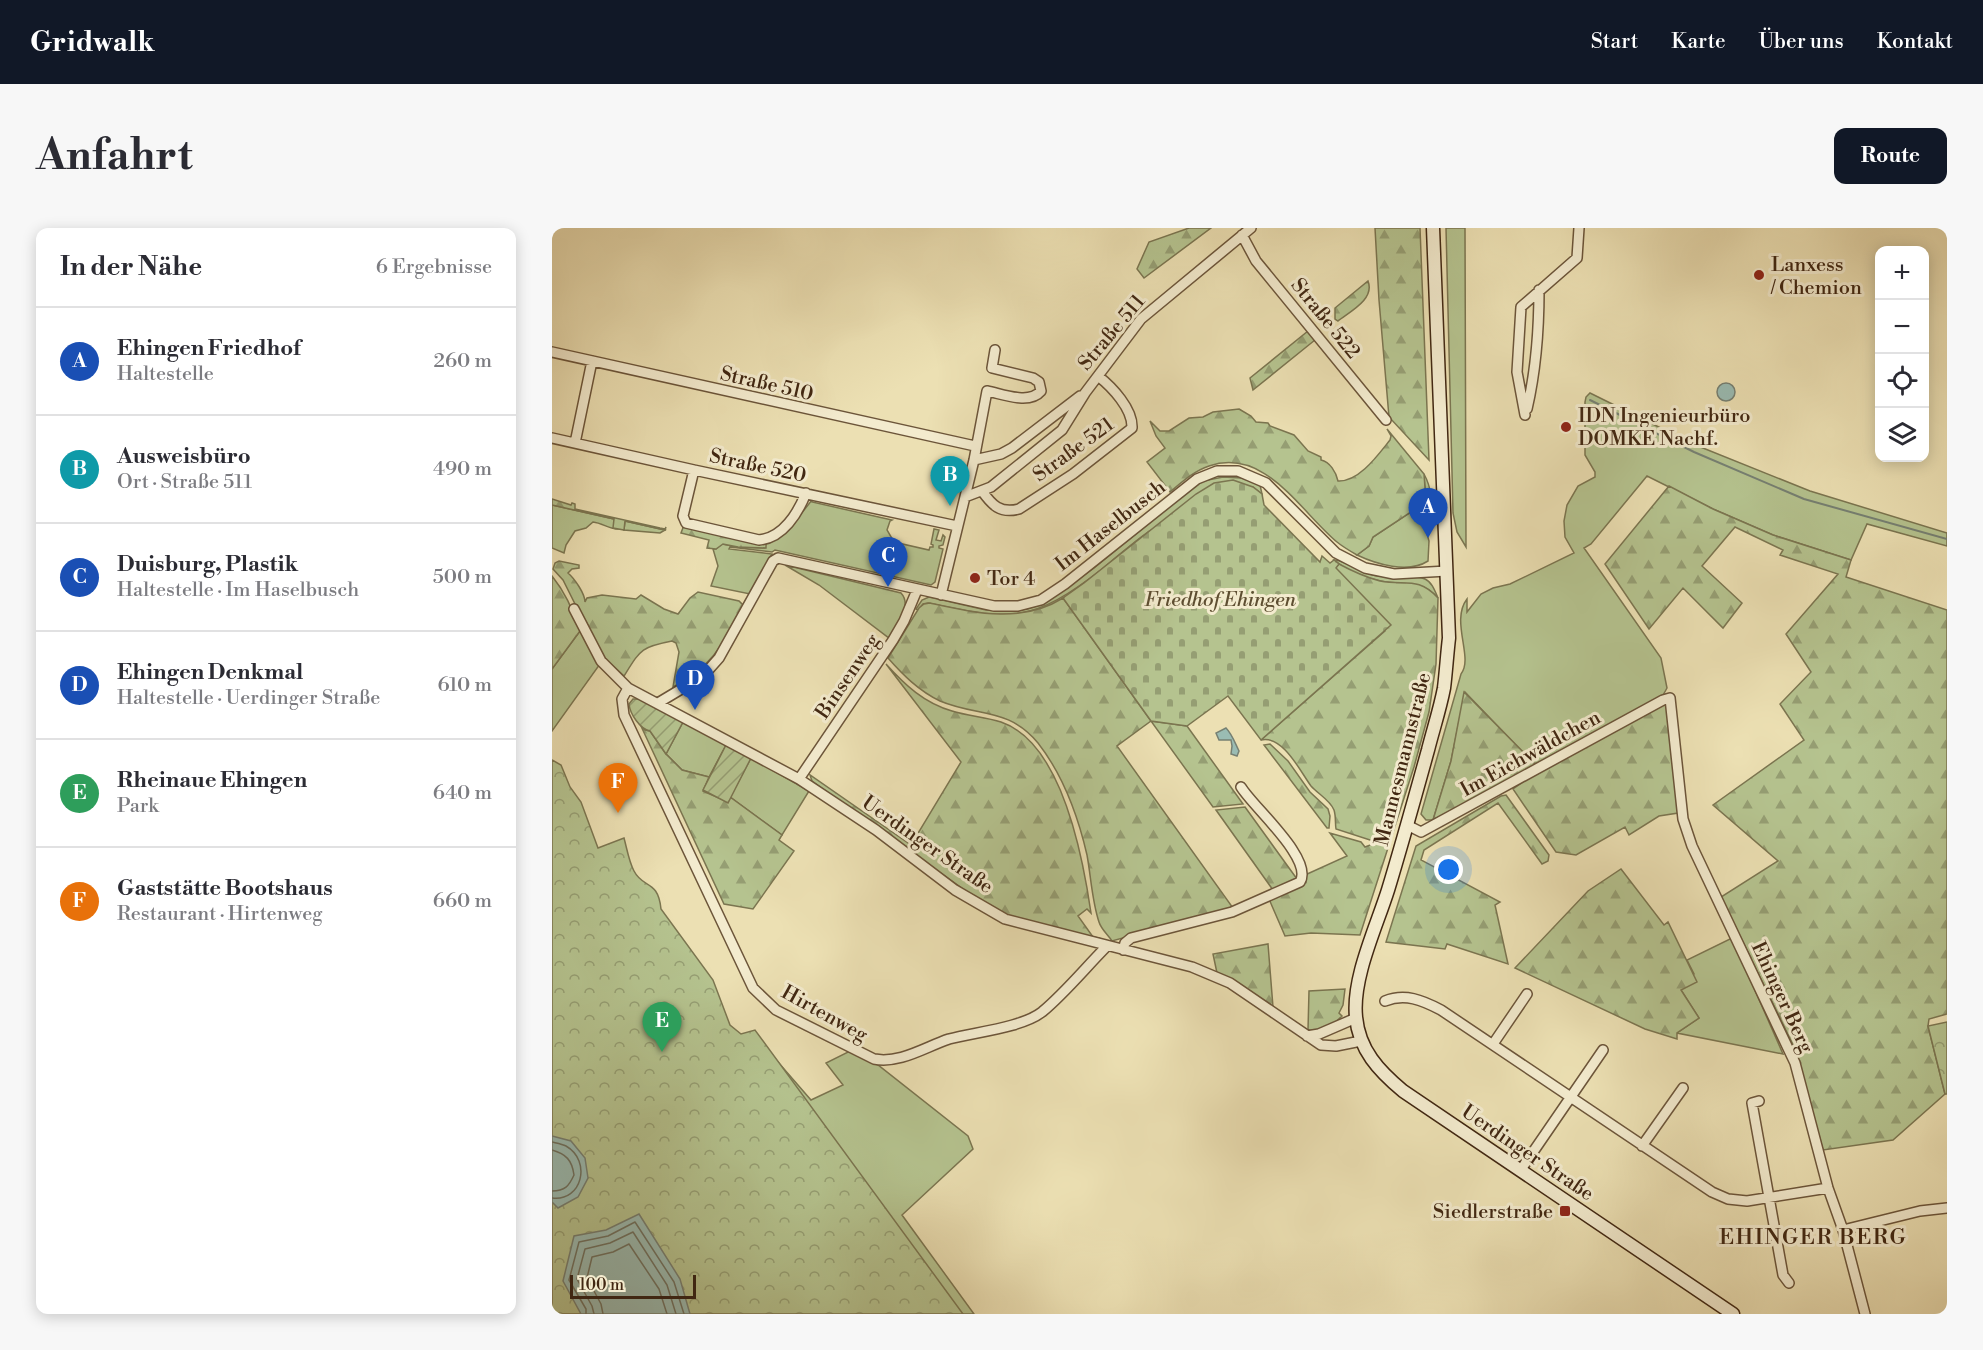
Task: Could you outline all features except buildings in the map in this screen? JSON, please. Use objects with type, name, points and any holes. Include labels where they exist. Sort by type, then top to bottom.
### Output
[{"type":"main road","name":"Mannesmannstraße","points":[[1361,1041],[1356,1018],[1357,982],[1407,825],[1443,689],[1449,638],[1433,228]]},
{"type":"main road","name":"Uerdinger Straße","points":[[1361,1041],[1368,1056],[1378,1068],[1403,1091],[1733,1314]]},
{"type":"street","name":"Straße 511","points":[[964,497],[991,488],[1062,430],[1085,393],[1141,319],[1251,228]]},
{"type":"street","points":[[1539,290],[1539,328],[1534,378],[1525,415],[1517,372],[1521,307],[1539,290],[1577,258],[1579,228]]},
{"type":"street","name":"Straße 522","points":[[1242,235],[1256,261],[1386,420]]},
{"type":"street","points":[[941,595],[974,460],[987,391],[1029,398],[1036,397],[1041,391],[1039,382],[1033,378],[992,368],[995,350]]},
{"type":"street","name":"Straße 510","points":[[552,352],[975,446]]},
{"type":"street","points":[[575,442],[592,362]]},
{"type":"street","name":"Straße 521","points":[[982,490],[996,508],[1011,511],[1018,509],[1073,474],[1132,428],[1132,420],[1111,386],[1098,376]]},
{"type":"street","name":"Straße 511","points":[[974,460],[1001,454],[1012,448],[1085,393]]},
{"type":"street","name":"Straße 520","points":[[552,438],[957,526]]},
{"type":"street","points":[[694,470],[684,516],[686,523],[759,540],[768,538],[793,521],[806,493]]},
{"type":"street","name":"Im Haselbusch","points":[[658,703],[702,676],[718,658],[773,561],[778,558],[994,606],[1018,606],[1041,600],[1065,584],[1197,479],[1217,471],[1238,471],[1266,483],[1336,553],[1365,568],[1394,574],[1447,571]]},
{"type":"street","name":"Binsenweg","points":[[799,779],[893,640],[908,613],[917,590]]},
{"type":"street","name":"Uerdinger Straße","points":[[574,609],[601,661],[628,688],[799,779],[876,830],[955,890],[1005,919],[1192,968],[1230,983],[1321,1045],[1336,1046],[1361,1041]]},
{"type":"street","name":"Hirtenweg","points":[[628,688],[622,699],[624,715],[753,988],[776,1010],[882,1061],[904,1056],[947,1040],[1024,1021],[1041,1012],[1107,946]]},
{"type":"street","name":"Im Eichwäldchen","points":[[1407,825],[1421,832],[1670,698]]},
{"type":"street","name":"Ehinger Berg","points":[[1670,698],[1683,819],[1692,846],[1795,1063],[1865,1314]]},
{"type":"street","points":[[1123,950],[1125,943],[1131,938],[1232,912],[1300,882],[1303,877],[1302,866],[1273,823],[1254,805],[1241,787]]},
{"type":"street","points":[[1493,1044],[1527,994]]},
{"type":"street","points":[[1385,1001],[1404,997],[1424,1002],[1493,1044],[1712,1192],[1728,1199],[1747,1201],[1828,1188]]},
{"type":"street","points":[[1307,1036],[1319,1034],[1356,1018]]},
{"type":"street","points":[[1520,1171],[1569,1096],[1603,1050]]},
{"type":"street","points":[[1642,1146],[1683,1088]]},
{"type":"street","points":[[1759,1101],[1752,1102],[1783,1275],[1789,1283]]},
{"type":"street","points":[[1843,1230],[1920,1211],[1947,1208]]},
{"type":"green space","points":[[1189,228],[1211,228],[1144,278],[1137,269],[1149,242]]},
{"type":"green space","points":[[1375,228],[1420,228],[1429,460],[1389,417]]},
{"type":"green space","points":[[1446,228],[1465,228],[1466,547],[1457,532],[1453,513]]},
{"type":"green space","points":[[1368,281],[1368,293],[1365,299],[1338,321],[1335,319],[1335,308]]},
{"type":"green space","points":[[1308,331],[1315,340],[1253,390],[1250,378]]},
{"type":"green space","points":[[1590,393],[1693,444],[1810,491],[1947,533],[1947,546],[1867,524],[1851,560],[1773,535],[1713,509],[1647,476],[1591,544],[1584,548],[1661,658],[1667,688],[1662,697],[1541,764],[1534,764],[1465,692],[1451,761],[1433,820],[1426,820],[1421,814],[1464,667],[1462,608],[1467,599],[1467,612],[1481,594],[1510,584],[1574,553],[1565,537],[1564,521],[1567,505],[1578,486],[1595,477],[1595,472],[1585,455],[1585,402]]},
{"type":"green space","points":[[1239,409],[1256,422],[1268,423],[1270,426],[1294,435],[1308,451],[1321,457],[1321,460],[1330,465],[1338,481],[1353,477],[1374,460],[1390,440],[1391,436],[1387,429],[1424,474],[1426,502],[1373,537],[1369,546],[1357,555],[1337,542],[1280,485],[1247,465],[1229,463],[1209,466],[1193,474],[1170,492],[1147,462],[1165,448],[1156,436],[1150,421],[1160,431],[1169,431],[1189,418]]},
{"type":"green space","points":[[1424,474],[1431,496],[1429,534],[1427,534],[1428,561],[1420,565],[1402,567],[1373,562],[1357,555],[1369,546],[1373,537],[1426,502]]},
{"type":"green space","points":[[1223,477],[1242,478],[1260,485],[1262,494],[1253,487],[1152,530],[1078,587],[1039,608],[1020,613],[1001,614],[980,613],[928,603],[916,609],[922,600],[929,597],[986,610],[1004,611],[1027,609],[1046,602],[1094,568],[1191,489],[1203,481]]},
{"type":"green space","name":"Friedhof Ehingen","points":[[1233,480],[1253,487],[1262,494],[1264,505],[1320,562],[1322,556],[1330,563],[1334,560],[1339,564],[1336,568],[1391,625],[1261,740],[1228,696],[1187,726],[1151,721],[1063,598],[1196,494],[1214,483]]},
{"type":"green space","points":[[1669,486],[1713,509],[1773,535],[1851,560],[1846,577],[1947,610],[1947,1014],[1929,1019],[1928,1026],[1945,1094],[1893,1140],[1823,1150],[1795,1049],[1721,897],[1778,861],[1713,805],[1804,740],[1780,704],[1811,672],[1786,634],[1838,574],[1780,555],[1783,550],[1735,527],[1702,566],[1742,603],[1723,628],[1683,588],[1649,629],[1605,564]]},
{"type":"green space","points":[[552,499],[571,505],[575,504],[575,509],[665,529],[666,527],[665,530],[625,521],[624,530],[613,528],[614,519],[552,505]]},
{"type":"green space","points":[[812,500],[812,502],[892,520],[887,530],[894,542],[929,550],[933,547],[931,544],[934,529],[939,530],[936,540],[941,541],[943,535],[945,537],[943,545],[939,546],[943,549],[935,582],[931,585],[775,550],[772,552],[730,547],[729,549],[772,554],[750,594],[711,586],[718,566],[713,549],[722,544],[765,548],[766,543],[793,524]]},
{"type":"green space","points":[[552,505],[614,519],[615,529],[593,522],[586,528],[575,531],[564,553],[552,548]]},
{"type":"green space","points":[[625,521],[665,530],[660,533],[624,530]]},
{"type":"green space","points":[[684,525],[766,543],[766,548],[723,544],[716,549],[707,548],[709,540],[681,533]]},
{"type":"green space","points":[[1334,560],[1373,575],[1413,576],[1425,579],[1431,584],[1438,598],[1418,585],[1368,578],[1350,571]]},
{"type":"green space","points":[[559,561],[579,565],[579,568],[572,569],[568,573],[579,587],[585,602],[587,598],[602,595],[636,599],[641,595],[664,609],[678,614],[690,598],[698,592],[739,601],[744,606],[730,632],[707,663],[673,687],[679,652],[676,643],[672,641],[654,645],[643,651],[624,676],[600,654],[563,580],[553,569],[555,563]]},
{"type":"green space","points":[[1339,564],[1380,581],[1417,584],[1431,591],[1438,598],[1436,664],[1429,712],[1414,767],[1360,935],[1311,933],[1285,936],[1269,899],[1306,882],[1305,875],[1347,856],[1330,833],[1361,842],[1365,847],[1373,844],[1374,840],[1336,829],[1335,812],[1332,806],[1311,786],[1284,748],[1269,740],[1261,740],[1385,631],[1335,568]]},
{"type":"green space","points":[[785,565],[901,593],[905,604],[902,616],[889,638],[819,585]]},
{"type":"green space","points":[[552,576],[569,602],[580,631],[552,669]]},
{"type":"green space","points":[[1063,598],[1151,721],[1117,746],[1233,908],[1112,941],[1099,922],[1087,855],[1074,811],[1062,782],[1038,743],[1027,732],[1004,718],[954,706],[932,697],[912,682],[888,658],[919,608],[924,604],[930,603],[981,613],[1015,614],[1047,606]]},
{"type":"green space","points":[[575,617],[600,664],[552,731],[552,669],[580,631]]},
{"type":"green space","points":[[886,664],[924,698],[942,708],[958,713],[1001,722],[1022,734],[1040,753],[1066,805],[1082,863],[1091,913],[1087,909],[1078,916],[1093,937],[1099,938],[1097,940],[1017,921],[994,911],[812,781],[810,775],[911,845],[961,762]]},
{"type":"green space","points":[[1464,692],[1534,763],[1541,764],[1433,820],[1451,761]]},
{"type":"green space","points":[[633,699],[639,699],[683,722],[666,754],[650,731],[639,724],[633,716],[629,704]]},
{"type":"green space","points":[[1664,703],[1669,704],[1678,813],[1659,816],[1629,835],[1625,827],[1576,855],[1556,852],[1513,789],[1546,766]]},
{"type":"green space","points":[[1151,721],[1187,726],[1243,804],[1213,807]]},
{"type":"green space","points":[[683,722],[726,745],[709,777],[682,770],[666,754]]},
{"type":"green space","points":[[640,724],[645,730],[650,731],[666,754],[682,770],[709,777],[703,791],[728,802],[730,797],[782,835],[779,840],[794,851],[753,909],[724,904]]},
{"type":"green space","points":[[1270,744],[1288,761],[1310,792],[1328,809],[1329,828],[1264,745]]},
{"type":"green space","points":[[726,745],[751,758],[728,803],[703,790]]},
{"type":"green space","points":[[751,758],[809,791],[782,835],[730,797]]},
{"type":"green space","points":[[552,760],[561,765],[570,787],[581,802],[598,848],[624,838],[634,871],[657,893],[661,909],[713,980],[730,1025],[741,1034],[755,1030],[963,1314],[552,1314]]},
{"type":"green space","points":[[1506,795],[1549,855],[1548,861],[1542,864],[1498,803],[1424,850],[1421,860],[1500,902],[1495,905],[1508,964],[1447,944],[1445,949],[1386,942],[1416,846]]},
{"type":"green space","points":[[1245,807],[1297,879],[1273,890],[1216,810]]},
{"type":"green space","points":[[552,812],[700,1029],[744,1037],[752,1032],[811,1100],[843,1085],[826,1063],[850,1051],[878,1065],[968,1136],[973,1149],[902,1215],[974,1314],[848,1314]]},
{"type":"green space","points":[[1621,869],[1664,925],[1668,922],[1697,982],[1681,990],[1699,1018],[1677,1033],[1677,1039],[1645,1029],[1515,968],[1588,891]]},
{"type":"green space","points":[[1732,938],[1783,1054],[1677,1033],[1699,1018],[1681,990],[1694,974],[1687,960]]},
{"type":"green space","points":[[1268,944],[1273,1007],[1217,973],[1213,954]]},
{"type":"green space","points":[[1345,989],[1343,1005],[1339,1013],[1342,1016],[1335,1023],[1326,1027],[1308,1030],[1309,991]]},
{"type":"green space","points":[[1947,1022],[1947,1094],[1945,1094],[1928,1026]]},
{"type":"water","points":[[1722,383],[1730,383],[1735,388],[1733,399],[1722,401],[1717,396],[1717,388]]},
{"type":"water","points":[[1226,728],[1239,751],[1237,756],[1231,754],[1231,740],[1219,740],[1216,733]]},
{"type":"water","points":[[552,1136],[571,1141],[585,1158],[588,1178],[578,1197],[558,1208],[552,1202]]},
{"type":"water","points":[[639,1214],[680,1279],[690,1314],[581,1314],[563,1281],[574,1236],[606,1230]]},
{"type":"waterway","points":[[1590,400],[1694,452],[1804,499],[1947,539]]},
{"type":"place","name":"Lanxess / Chemion","points":[[1759,275]]},
{"type":"place","name":"IDN Ingenieurbüro DOMKE Nachf.","points":[[1566,427]]},
{"type":"place","name":"Ausweisbüro","points":[[950,506]]},
{"type":"place","name":"Ehingen Friedhof","points":[[1428,538]]},
{"type":"place","name":"Tor 4","points":[[975,578]]},
{"type":"place","name":"Duisburg, Plastik","points":[[888,587]]},
{"type":"place","name":"Ehingen Denkmal","points":[[695,710]]},
{"type":"place","name":"Gaststätte Bootshaus","points":[[618,813]]},
{"type":"place","name":"Rheinaue Ehingen","points":[[662,1052]]},
{"type":"place","name":"Siedlerstraße","points":[[1565,1211]]},
{"type":"district","name":"EHINGER BERG","points":[[1813,1236]]}]
